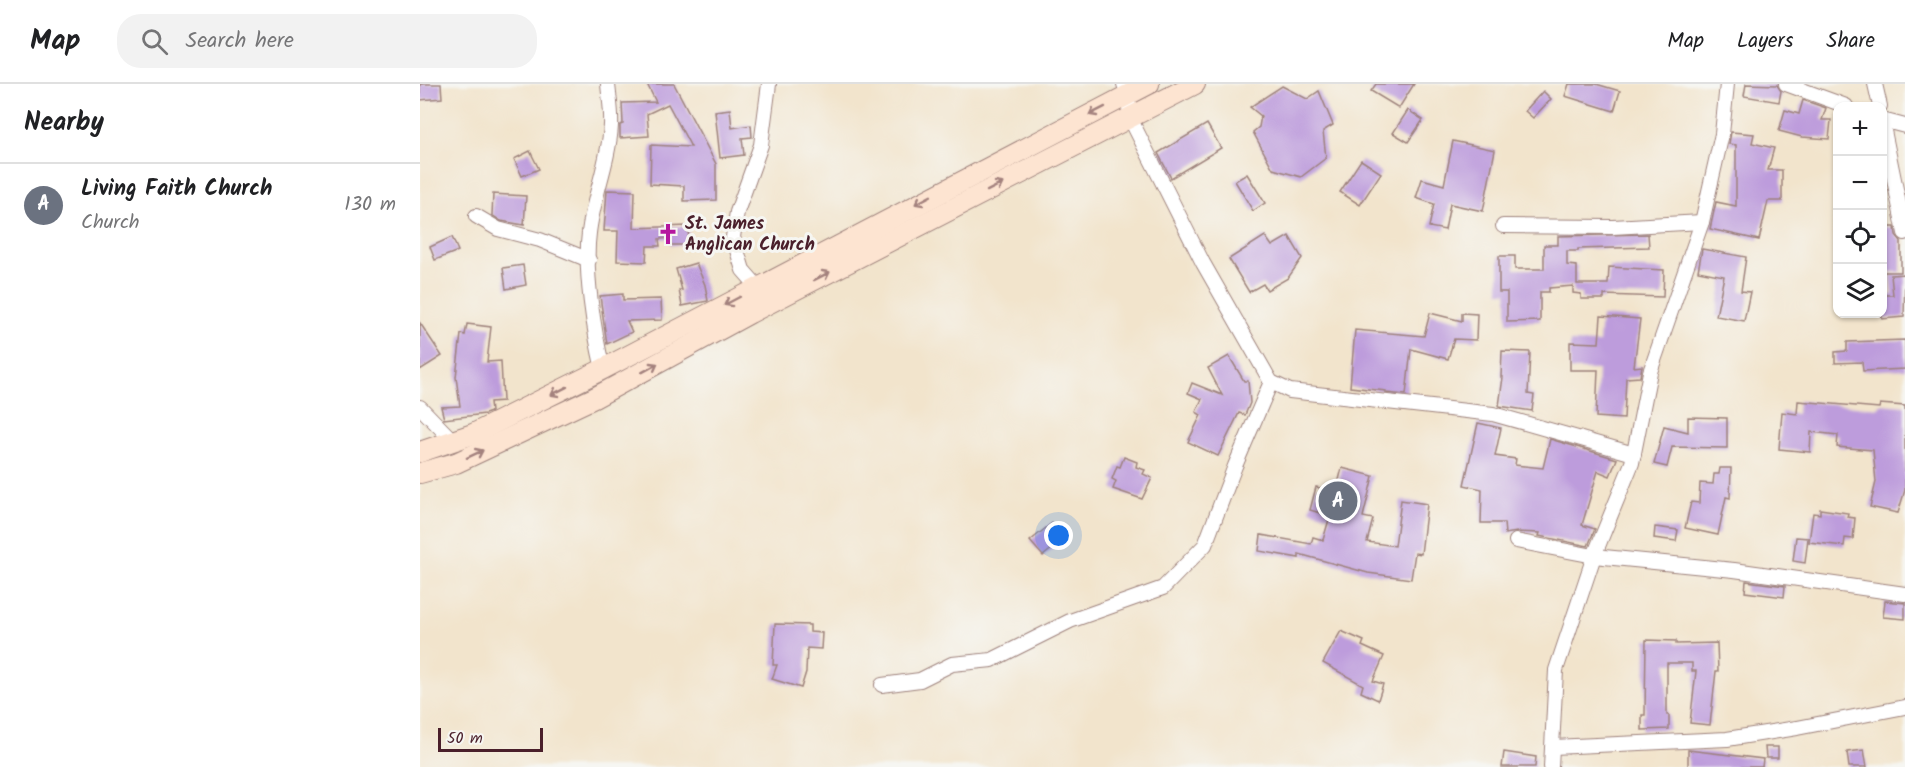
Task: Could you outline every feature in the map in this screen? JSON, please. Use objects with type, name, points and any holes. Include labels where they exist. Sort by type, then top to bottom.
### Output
[{"type":"main road","points":[[420,452],[473,434],[603,369],[1126,89],[1149,84]]},
{"type":"main road","points":[[420,473],[456,463],[594,398],[750,313],[1195,84]]},
{"type":"street","points":[[603,369],[598,347],[589,260],[589,233],[602,179],[611,124],[608,84]]},
{"type":"street","points":[[758,287],[743,270],[733,237],[737,212],[761,145],[769,84]]},
{"type":"street","points":[[1551,767],[1557,670],[1594,556],[1632,463],[1650,372],[1702,222],[1722,134],[1727,84]]},
{"type":"street","points":[[1786,84],[1835,102]]},
{"type":"street","points":[[1875,84],[1879,102]]},
{"type":"street","points":[[1126,89],[1130,118],[1203,263],[1270,382],[1290,391],[1493,414],[1634,454]]},
{"type":"street","points":[[1887,122],[1905,126]]},
{"type":"street","points":[[1887,145],[1905,233]]},
{"type":"street","points":[[476,216],[498,229],[540,240],[589,260]]},
{"type":"street","points":[[1503,226],[1613,227],[1702,222]]},
{"type":"street","points":[[882,685],[921,680],[952,664],[992,660],[1070,621],[1164,588],[1205,545],[1270,382]]},
{"type":"street","points":[[420,407],[453,441]]},
{"type":"street","points":[[1516,541],[1594,556],[1734,570],[1905,594]]},
{"type":"street","points":[[1552,747],[1726,739],[1809,726],[1905,707]]},
{"type":"building","points":[[420,84],[441,84],[442,98],[420,100]]},
{"type":"building","points":[[647,84],[674,84],[716,164],[716,200],[684,201],[684,186],[650,184],[651,145],[691,147],[668,104],[647,114],[649,136],[620,138],[620,125],[623,124],[622,103],[656,102]]},
{"type":"building","points":[[1376,84],[1414,84],[1399,108],[1371,91]]},
{"type":"building","points":[[1569,84],[1596,84],[1620,91],[1614,111],[1565,96]]},
{"type":"building","points":[[1746,84],[1777,85],[1781,91],[1779,102],[1744,96]]},
{"type":"building","points":[[1282,86],[1307,99],[1319,91],[1333,125],[1323,131],[1326,158],[1301,177],[1273,169],[1253,132],[1259,127],[1261,116],[1250,107]]},
{"type":"building","points":[[1543,91],[1551,99],[1533,118],[1525,111]]},
{"type":"building","points":[[1803,100],[1826,108],[1822,120],[1831,120],[1829,139],[1802,137],[1779,131],[1785,110],[1799,114]]},
{"type":"building","points":[[730,109],[732,128],[751,125],[752,137],[742,138],[744,155],[720,158],[715,111]]},
{"type":"building","points":[[1408,110],[1423,120],[1408,142],[1393,133]]},
{"type":"building","points":[[1207,124],[1221,148],[1171,178],[1158,153]]},
{"type":"building","points":[[1731,132],[1754,134],[1752,143],[1774,148],[1768,170],[1782,170],[1782,201],[1768,201],[1759,240],[1710,229],[1716,202],[1736,206],[1736,145],[1729,144]]},
{"type":"building","points":[[1453,141],[1495,150],[1483,211],[1450,204],[1445,230],[1429,227],[1434,204],[1416,198],[1422,179],[1444,185]]},
{"type":"building","points":[[530,151],[539,169],[522,176],[514,159]]},
{"type":"building","points":[[1361,160],[1381,173],[1360,205],[1340,192]]},
{"type":"building","points":[[1247,174],[1265,203],[1253,211],[1235,181]]},
{"type":"building","points":[[607,190],[635,191],[634,228],[688,226],[689,245],[671,245],[670,238],[659,239],[660,246],[647,246],[646,262],[617,261],[618,231],[604,231]]},
{"type":"building","points":[[493,194],[526,196],[524,225],[501,221],[492,215]]},
{"type":"building","points":[[1887,227],[1895,227],[1896,235],[1901,241],[1901,272],[1887,272]]},
{"type":"building","points":[[1648,234],[1649,247],[1567,251],[1567,265],[1577,266],[1577,284],[1608,284],[1609,267],[1664,270],[1663,297],[1604,295],[1604,299],[1581,299],[1581,294],[1573,293],[1573,286],[1549,288],[1549,292],[1540,292],[1540,321],[1507,322],[1507,292],[1499,292],[1499,256],[1515,256],[1515,269],[1544,269],[1544,245],[1558,245],[1558,236]]},
{"type":"building","points":[[1265,236],[1272,246],[1289,236],[1302,258],[1288,278],[1267,290],[1263,284],[1249,292],[1229,259]]},
{"type":"building","points":[[452,237],[458,251],[435,260],[430,247]]},
{"type":"building","points":[[1702,249],[1746,257],[1741,291],[1750,292],[1744,321],[1716,316],[1724,276],[1698,271]]},
{"type":"building","points":[[696,263],[705,285],[708,301],[682,306],[679,290],[682,290],[676,269]]},
{"type":"building","points":[[523,265],[526,285],[506,289],[503,268]]},
{"type":"building","points":[[1905,274],[1904,317],[1882,319],[1887,318],[1887,295],[1893,295],[1891,275]]},
{"type":"building","points":[[623,294],[623,300],[661,299],[662,320],[627,321],[632,332],[607,344],[600,296]]},
{"type":"building","points":[[1430,313],[1462,321],[1462,313],[1477,314],[1476,340],[1454,339],[1448,359],[1411,349],[1406,395],[1350,387],[1355,330],[1424,336]]},
{"type":"building","points":[[1601,316],[1640,319],[1634,367],[1642,366],[1640,377],[1626,378],[1624,419],[1596,417],[1598,370],[1570,370],[1570,342],[1599,343]]},
{"type":"building","points":[[420,323],[442,356],[420,370]]},
{"type":"building","points":[[467,324],[491,327],[487,362],[501,361],[503,401],[490,402],[491,412],[485,414],[444,419],[441,407],[460,406],[456,377],[461,334],[465,335]]},
{"type":"building","points":[[1905,340],[1905,369],[1863,371],[1862,362],[1835,363],[1835,352],[1847,351],[1847,342]]},
{"type":"building","points":[[1502,351],[1530,352],[1528,394],[1534,395],[1532,411],[1499,406],[1503,377],[1501,377]]},
{"type":"building","points":[[1229,356],[1244,381],[1248,381],[1250,403],[1245,415],[1239,413],[1218,456],[1188,442],[1201,415],[1196,412],[1202,399],[1188,393],[1192,383],[1222,395],[1208,368]]},
{"type":"building","points":[[1798,401],[1879,408],[1880,404],[1905,406],[1905,490],[1898,513],[1870,507],[1876,482],[1873,450],[1837,447],[1838,435],[1811,432],[1810,452],[1779,449],[1782,412],[1797,414]]},
{"type":"building","points":[[1688,417],[1727,418],[1727,448],[1672,447],[1667,467],[1654,464],[1664,426],[1688,432]]},
{"type":"building","points":[[1478,423],[1501,428],[1495,456],[1516,459],[1515,465],[1543,468],[1550,439],[1617,459],[1610,476],[1598,471],[1582,525],[1595,529],[1588,546],[1539,536],[1540,533],[1505,534],[1504,523],[1481,523],[1482,489],[1464,485]]},
{"type":"building","points":[[1124,457],[1137,462],[1136,467],[1145,470],[1143,474],[1152,478],[1142,499],[1113,489],[1116,481],[1112,479],[1117,466],[1120,467]]},
{"type":"building","points":[[1342,468],[1373,476],[1363,517],[1373,519],[1367,542],[1395,546],[1401,500],[1427,504],[1421,554],[1415,553],[1411,579],[1368,573],[1299,554],[1299,558],[1259,551],[1261,535],[1311,544],[1313,537],[1323,540],[1330,516],[1310,510],[1316,487],[1336,492]]},
{"type":"building","points":[[1720,468],[1731,468],[1730,498],[1726,497],[1718,535],[1685,528],[1691,502],[1699,503],[1700,483],[1713,484],[1714,474],[1719,474]]},
{"type":"building","points":[[1820,509],[1848,513],[1847,517],[1855,518],[1853,539],[1845,538],[1844,546],[1809,542],[1813,513],[1820,514]]},
{"type":"building","points":[[1052,523],[1065,538],[1043,556],[1030,541]]},
{"type":"building","points":[[1655,527],[1678,530],[1676,541],[1654,538]]},
{"type":"building","points":[[1796,537],[1808,538],[1805,563],[1793,561]]},
{"type":"building","points":[[1746,581],[1785,586],[1784,597],[1745,592]]},
{"type":"building","points":[[1885,601],[1905,603],[1905,619],[1883,617]]},
{"type":"building","points":[[775,624],[810,625],[810,632],[822,633],[821,649],[807,648],[806,672],[801,688],[772,679],[777,665],[773,665]]},
{"type":"building","points":[[1341,631],[1364,641],[1362,646],[1384,656],[1373,681],[1383,684],[1378,700],[1361,692],[1363,685],[1323,663]]},
{"type":"building","points":[[1646,640],[1676,641],[1676,644],[1717,643],[1718,671],[1716,671],[1710,725],[1690,723],[1696,671],[1692,671],[1692,663],[1667,663],[1669,729],[1642,730],[1642,715],[1645,715]]},
{"type":"building","points":[[1765,747],[1778,747],[1778,758],[1766,758]]},
{"type":"building","points":[[1688,750],[1763,759],[1762,767],[1688,767]]},
{"type":"building","points":[[1864,750],[1867,767],[1849,767],[1847,752]]},
{"type":"building","points":[[1504,752],[1536,757],[1535,767],[1502,767]]},
{"type":"place","name":"St. James Anglican Church","points":[[668,234]]},
{"type":"place","name":"Living Faith Church","points":[[1338,501]]}]
